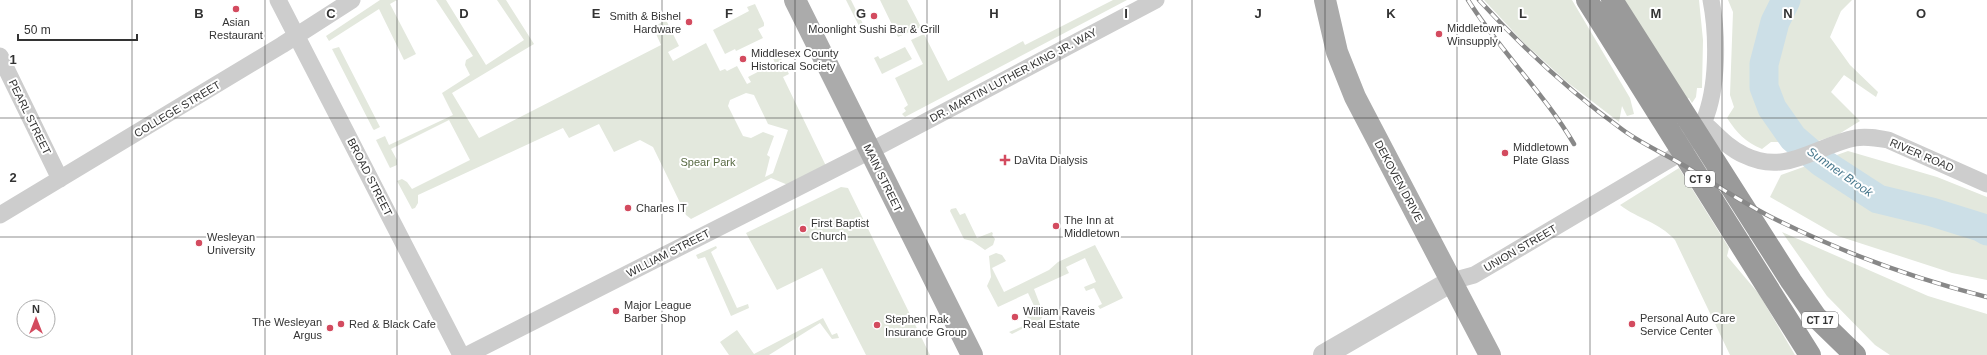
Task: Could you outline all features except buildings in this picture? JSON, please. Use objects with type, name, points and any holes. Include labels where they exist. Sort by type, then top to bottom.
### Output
[{"type":"highway","name":"CT 9","points":[[1587,0],[1810,355]]},
{"type":"highway","name":"CT 9","points":[[1612,0],[1759,230],[1815,323],[1838,355]]},
{"type":"highway","name":"CT 17","points":[[1790,280],[1816,317],[1855,355]]},
{"type":"highway","name":"CT 17","points":[[1787,318],[1806,355]]},
{"type":"main road","name":"MAIN STREET","points":[[795,0],[972,355]]},
{"type":"main road","name":"DEKOVEN DRIVE","points":[[1325,0],[1337,52],[1356,97],[1490,355]]},
{"type":"street","name":"BROAD STREET","points":[[278,0],[461,355]]},
{"type":"street","name":"COLLEGE STREET","points":[[0,215],[297,36],[352,0]]},
{"type":"street","name":"DR. MARTIN LUTHER KING JR. WAY","points":[[870,151],[1156,0]]},
{"type":"street","points":[[1704,122],[1711,96],[1714,70],[1715,45],[1711,0]]},
{"type":"street","name":"PEARL STREET","points":[[0,56],[60,179]]},
{"type":"street","name":"UNION STREET","points":[[1324,355],[1452,281],[1474,275],[1672,158],[1687,144],[1704,122]]},
{"type":"street","name":"RIVER ROAD","points":[[1704,122],[1726,144],[1744,155],[1760,161],[1773,163],[1798,159],[1841,142],[1856,138],[1870,137],[1888,140],[1987,184]]},
{"type":"street","name":"WILLIAM STREET","points":[[467,355],[870,151]]},
{"type":"green space","points":[[380,0],[397,0],[390,4],[416,54],[404,60],[379,9],[329,41],[326,36]]},
{"type":"green space","name":"Spear Park","points":[[436,0],[446,0],[486,65],[524,40],[497,0],[506,0],[534,44],[452,93],[479,138],[661,45],[653,27],[666,20],[679,46],[668,52],[673,61],[706,43],[720,71],[725,69],[727,71],[737,66],[747,84],[751,82],[748,77],[775,63],[770,52],[776,49],[789,74],[783,77],[826,166],[788,185],[771,178],[691,219],[686,215],[653,147],[640,140],[614,152],[599,124],[569,138],[563,128],[418,195],[418,203],[415,208],[412,209],[397,181],[402,179],[407,182],[412,189],[470,160],[449,120],[391,149],[397,160],[397,165],[390,168],[376,140],[385,136],[389,145],[453,115],[442,93],[470,75],[465,65],[466,60],[473,56]],"holes":[[[746,93],[754,95],[768,124],[788,130],[773,173],[765,177],[770,157],[767,155],[774,136],[763,132],[751,138],[743,136],[728,106],[730,100]]]},
{"type":"green space","points":[[846,0],[851,0],[867,32],[863,34]]},
{"type":"green space","points":[[880,0],[907,0],[921,27],[898,37]]},
{"type":"green space","points":[[1113,0],[1127,0],[905,117],[902,114],[906,111],[904,108],[908,105],[895,78],[923,64],[911,40],[924,34],[948,81],[1023,41],[1025,45]]},
{"type":"green space","points":[[1484,0],[1572,0],[1630,98],[1634,114],[1627,116],[1622,106],[1619,122],[1567,82],[1525,44]]},
{"type":"green space","points":[[1624,0],[1699,0],[1703,40],[1702,88],[1697,88],[1696,97],[1692,103],[1689,98],[1684,100]]},
{"type":"green space","points":[[1728,0],[1852,0],[1841,11],[1830,37],[1850,65],[1878,92],[1876,97],[1844,75],[1831,92],[1860,121],[1839,134],[1815,142],[1771,142],[1762,149],[1742,136],[1727,118],[1734,107],[1730,95],[1733,12]]},
{"type":"green space","points":[[755,4],[764,23],[764,26],[758,29],[763,38],[736,51],[735,49],[725,54],[713,30],[749,11],[747,7]]},
{"type":"green space","points":[[339,47],[380,127],[374,130],[332,49]]},
{"type":"green space","points":[[905,47],[912,59],[882,74],[874,58],[878,56],[880,59]]},
{"type":"green space","points":[[1848,151],[1937,177],[1987,197],[1987,280],[1952,273],[1838,236],[1770,197],[1781,175]]},
{"type":"green space","points":[[1679,168],[1729,248],[1727,256],[1759,294],[1795,355],[1730,355],[1675,240],[1662,229],[1620,205]]},
{"type":"green space","points":[[841,187],[848,188],[930,355],[866,355],[822,268],[777,290],[746,233]]},
{"type":"green space","points":[[956,208],[960,215],[965,213],[977,238],[992,232],[995,239],[993,245],[985,250],[972,241],[964,239],[950,211],[951,209]]},
{"type":"green space","points":[[1782,232],[1928,296],[1987,314],[1987,355],[1890,355],[1875,345],[1827,296]]},
{"type":"green space","points":[[1095,245],[1123,298],[1100,309],[1098,306],[1102,304],[1094,288],[1086,291],[1084,287],[1096,282],[1085,258],[1066,267],[1069,273],[1034,289],[1044,315],[1041,319],[1012,334],[1009,332],[1030,323],[1025,312],[1035,308],[1028,293],[998,307],[987,286],[991,277],[989,256],[996,253],[1002,255],[1006,261],[992,268],[1004,292],[1049,270],[1058,262]]},
{"type":"green space","points":[[716,246],[717,248],[711,252],[737,308],[748,304],[749,308],[731,316],[705,257],[698,259],[696,255]]},
{"type":"green space","points":[[823,318],[832,335],[837,333],[839,338],[832,339],[820,323],[769,355],[729,355],[720,342],[737,330],[754,354]]},
{"type":"waterway","name":"Sumner Brook","points":[[1786,0],[1775,22],[1764,64],[1764,87],[1772,108],[1793,138],[1821,162],[1878,199],[1932,212],[1980,227],[1987,231]]},
{"type":"railway","points":[[1468,0],[1494,37],[1549,107],[1574,144]]},
{"type":"railway","points":[[1479,0],[1513,35],[1566,85],[1603,115],[1638,140],[1769,216],[1795,229],[1849,252],[1903,272],[1959,290],[1987,297]]},
{"type":"place","name":"Asian Restaurant","points":[[236,9]]},
{"type":"place","name":"Moonlight Sushi Bar & Grill","points":[[874,16]]},
{"type":"place","name":"Smith & Bishel Hardware","points":[[689,22]]},
{"type":"place","name":"Middletown Winsupply","points":[[1439,34]]},
{"type":"place","name":"Middlesex County Historical Society","points":[[743,59]]},
{"type":"place","name":"Middletown Plate Glass","points":[[1505,153]]},
{"type":"place","name":"DaVita Dialysis","points":[[1005,160]]},
{"type":"place","name":"Charles IT","points":[[628,208]]},
{"type":"place","name":"The Inn at Middletown","points":[[1056,226]]},
{"type":"place","name":"First Baptist Church","points":[[803,229]]},
{"type":"place","name":"Wesleyan University","points":[[199,243]]},
{"type":"place","name":"Major League Barber Shop","points":[[616,311]]},
{"type":"place","name":"William Raveis Real Estate","points":[[1015,317]]},
{"type":"place","name":"Red & Black Cafe","points":[[341,324]]},
{"type":"place","name":"Personal Auto Care Service Center","points":[[1632,324]]},
{"type":"place","name":"Stephen Rak Insurance Group","points":[[877,325]]},
{"type":"place","name":"The Wesleyan Argus","points":[[330,328]]}]
